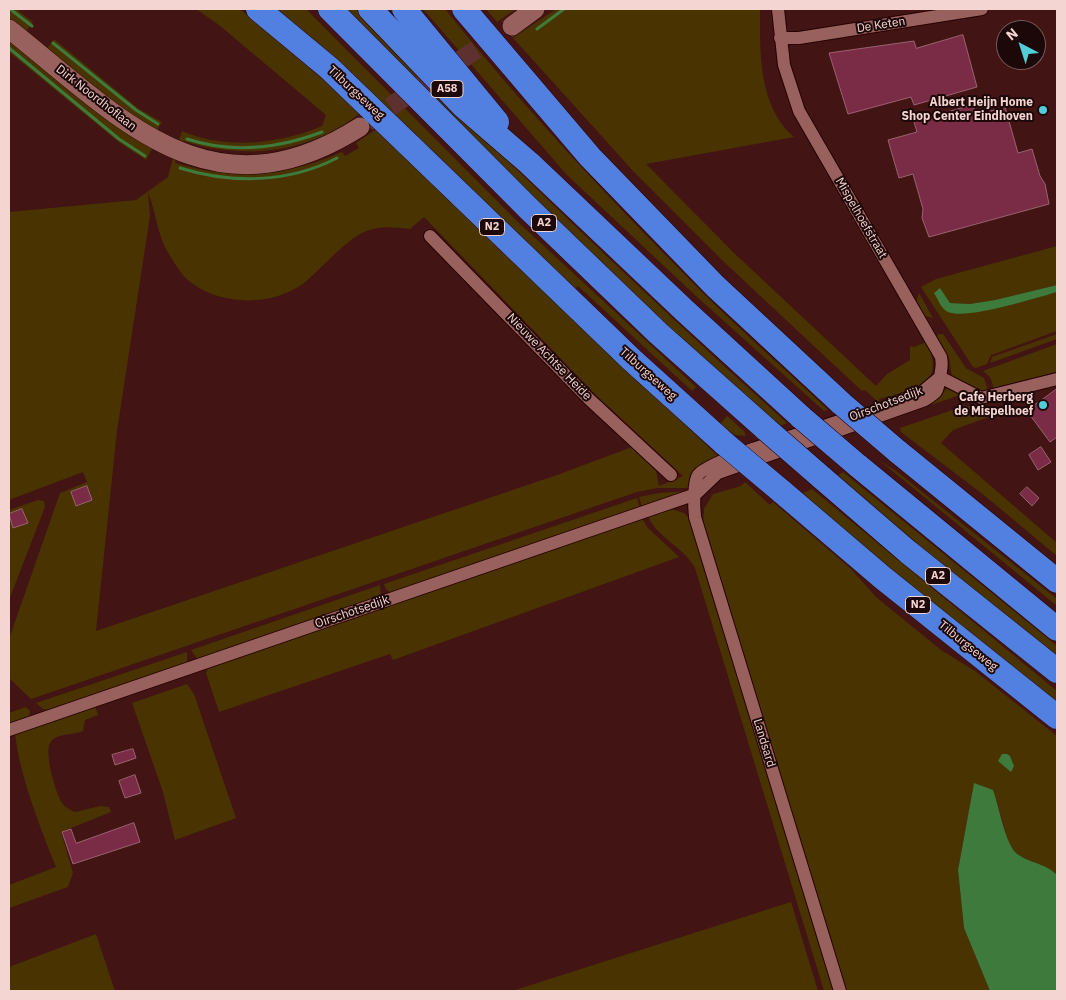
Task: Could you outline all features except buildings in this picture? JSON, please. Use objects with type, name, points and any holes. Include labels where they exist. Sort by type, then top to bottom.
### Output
[{"type":"highway","name":"Tilburgseweg","points":[[258,9],[329,68],[555,288],[726,444],[883,578],[1057,717]]},
{"type":"highway","name":"A2","points":[[330,9],[658,334],[908,552],[1057,671]]},
{"type":"highway","name":"A58","points":[[370,9],[464,106],[529,163]]},
{"type":"highway","name":"A2","points":[[404,9],[476,94],[529,163],[685,312],[802,418],[930,528],[1057,629]]},
{"type":"highway","points":[[464,9],[590,157],[715,286],[842,404],[897,452],[1057,581]]},
{"type":"street","points":[[512,26],[535,9]]},
{"type":"street","name":"Mispelhoefstraat","points":[[778,9],[784,66],[799,112],[941,357],[943,364],[940,377]]},
{"type":"street","name":"De Keten","points":[[780,38],[799,38],[982,9]]},
{"type":"street","name":"Dirk Noordhoflaan","points":[[9,29],[131,127],[164,146],[208,161],[254,165],[279,162],[302,156],[330,145],[360,127]]},
{"type":"street","name":"Nieuwe Achtse Heide","points":[[430,236],[589,399],[671,475]]},
{"type":"street","points":[[940,377],[982,398],[1057,378]]},
{"type":"street","name":"Oirschotsedijk","points":[[9,730],[696,494],[694,484],[698,476],[720,461],[894,403],[922,392],[940,377]]},
{"type":"street","name":"Landsard","points":[[696,494],[693,505],[695,517],[840,991]]},
{"type":"shaded area","points":[[9,9],[16,9],[33,22],[25,33],[9,20]]},
{"type":"shaded area","points":[[196,9],[240,9],[361,112],[342,126],[321,137],[299,145],[276,149],[229,150],[183,141],[178,143],[182,131],[216,141],[234,143],[271,141],[322,126],[326,115],[219,25]]},
{"type":"shaded area","points":[[276,9],[306,9],[517,221],[696,387],[692,391],[578,286],[574,290],[336,59]]},
{"type":"shaded area","points":[[345,9],[357,9],[569,220],[787,423],[780,426],[667,327],[535,203]]},
{"type":"shaded area","points":[[423,9],[445,9],[537,118],[634,223],[717,306],[828,410],[824,411],[696,296],[567,175]]},
{"type":"shaded area","points":[[486,9],[516,9],[497,22]]},
{"type":"shaded area","points":[[556,9],[760,9],[761,61],[767,94],[782,124],[794,137],[646,164],[733,252],[876,386],[887,374],[910,360],[910,346],[914,347],[926,342],[933,366],[926,382],[919,388],[900,397],[888,401],[886,397],[879,399],[880,404],[865,390],[862,391],[724,262],[635,173],[513,38]]},
{"type":"shaded area","points":[[9,36],[130,134],[152,149],[146,160],[120,143],[9,52]]},
{"type":"shaded area","points":[[54,39],[139,109],[162,122],[155,133],[46,50]]},
{"type":"shaded area","points":[[378,128],[492,242],[719,457],[690,482],[688,488],[658,488],[637,492],[31,699],[9,678],[9,639],[60,493],[87,482],[83,472],[9,500],[9,212],[136,200],[168,177],[173,158],[176,159],[175,163],[197,169],[239,174],[260,174],[300,167],[342,152],[345,156],[359,148],[356,143]],"holes":[[[148,193],[167,251],[185,277],[205,291],[219,296],[249,300],[264,299],[292,291],[304,283],[340,249],[355,237],[368,230],[392,227],[410,229],[424,217],[595,394],[683,476],[659,486],[656,471],[632,447],[557,475],[96,631],[117,431],[150,216]]]},
{"type":"shaded area","points":[[1057,246],[1057,285],[970,304],[950,303],[940,288],[949,312],[969,313],[1057,292],[1057,331],[991,355],[987,364],[976,368],[973,367],[921,287],[936,279]]},
{"type":"shaded area","points":[[1057,285],[1057,292],[985,311],[957,314],[946,311],[934,293],[940,288],[950,303],[970,304]]},
{"type":"shaded area","points":[[919,293],[933,318],[924,316],[916,303]]},
{"type":"shaded area","points":[[943,334],[966,368],[984,378],[988,390],[980,392],[952,378],[949,358],[936,336]]},
{"type":"shaded area","points":[[1057,334],[1057,339],[990,363],[992,357]]},
{"type":"shaded area","points":[[1057,344],[1057,372],[994,388],[990,377],[983,371]]},
{"type":"shaded area","points":[[946,389],[952,389],[963,394],[843,435],[937,397]]},
{"type":"shaded area","points":[[984,404],[991,416],[953,430],[941,443],[1057,543],[1057,556],[985,496],[901,432],[900,428],[961,407]]},
{"type":"shaded area","points":[[727,416],[744,431],[746,436],[735,435],[720,424]]},
{"type":"shaded area","points":[[879,460],[896,471],[1057,599],[1057,606]]},
{"type":"shaded area","points":[[843,472],[1057,646],[1057,658],[915,544],[837,476]]},
{"type":"shaded area","points":[[745,482],[770,505],[773,502],[851,569],[876,597],[941,650],[975,671],[1057,736],[1057,875],[1048,868],[1016,853],[1006,833],[993,791],[974,784],[958,870],[964,928],[990,991],[845,991],[703,526],[704,509],[713,494],[741,486]]},
{"type":"shaded area","points":[[812,489],[1057,691],[1057,704],[890,571],[803,493]]},
{"type":"shaded area","points":[[687,491],[642,507],[639,497],[659,493]]},
{"type":"shaded area","points":[[637,498],[640,508],[391,593],[384,584]]},
{"type":"shaded area","points":[[38,500],[44,501],[45,507],[9,600],[9,510]]},
{"type":"shaded area","points":[[671,509],[684,513],[690,519],[834,991],[824,991],[695,568],[684,554],[652,524],[648,516]]},
{"type":"shaded area","points":[[641,517],[648,528],[679,557],[393,660],[390,654],[219,712],[206,673],[208,668]]},
{"type":"shaded area","points":[[380,585],[381,597],[198,660],[191,650]]},
{"type":"shaded area","points":[[187,652],[187,664],[50,710],[43,709],[36,703]]},
{"type":"shaded area","points":[[187,684],[194,694],[236,818],[175,840],[163,792],[132,703]]},
{"type":"shaded area","points":[[95,705],[98,715],[85,720],[83,731],[56,737],[50,743],[48,755],[57,791],[62,803],[67,808],[75,812],[100,806],[109,807],[111,812],[61,832],[73,873],[68,887],[9,908],[9,885],[56,867],[25,782],[15,732]]},
{"type":"shaded area","points":[[26,707],[30,711],[29,716],[9,725],[9,713]]},
{"type":"shaded area","points":[[1002,754],[1010,756],[1014,766],[1011,772],[998,761]]},
{"type":"shaded area","points":[[974,783],[993,790],[1005,832],[1016,853],[1048,868],[1057,875],[1057,991],[990,991],[964,928],[958,870]]},
{"type":"shaded area","points":[[791,902],[818,991],[512,991]]},
{"type":"shaded area","points":[[96,934],[115,991],[9,991],[9,967]]},
{"type":"waterway","points":[[10,9],[32,26]]},
{"type":"waterway","points":[[537,29],[564,9]]},
{"type":"waterway","points":[[53,43],[136,110],[158,124]]},
{"type":"waterway","points":[[9,48],[119,139],[145,156]]},
{"type":"waterway","points":[[187,139],[221,147],[255,148],[272,146],[322,132]]},
{"type":"waterway","points":[[180,168],[219,177],[260,178],[299,172],[337,158]]},
{"type":"tunnel","points":[[367,122],[512,26]]},
{"type":"place","name":"Albert Heijn Home Shop Center Eindhoven","points":[[1043,110]]},
{"type":"place","name":"Cafe Herberg de Mispelhoef","points":[[1043,405]]}]
